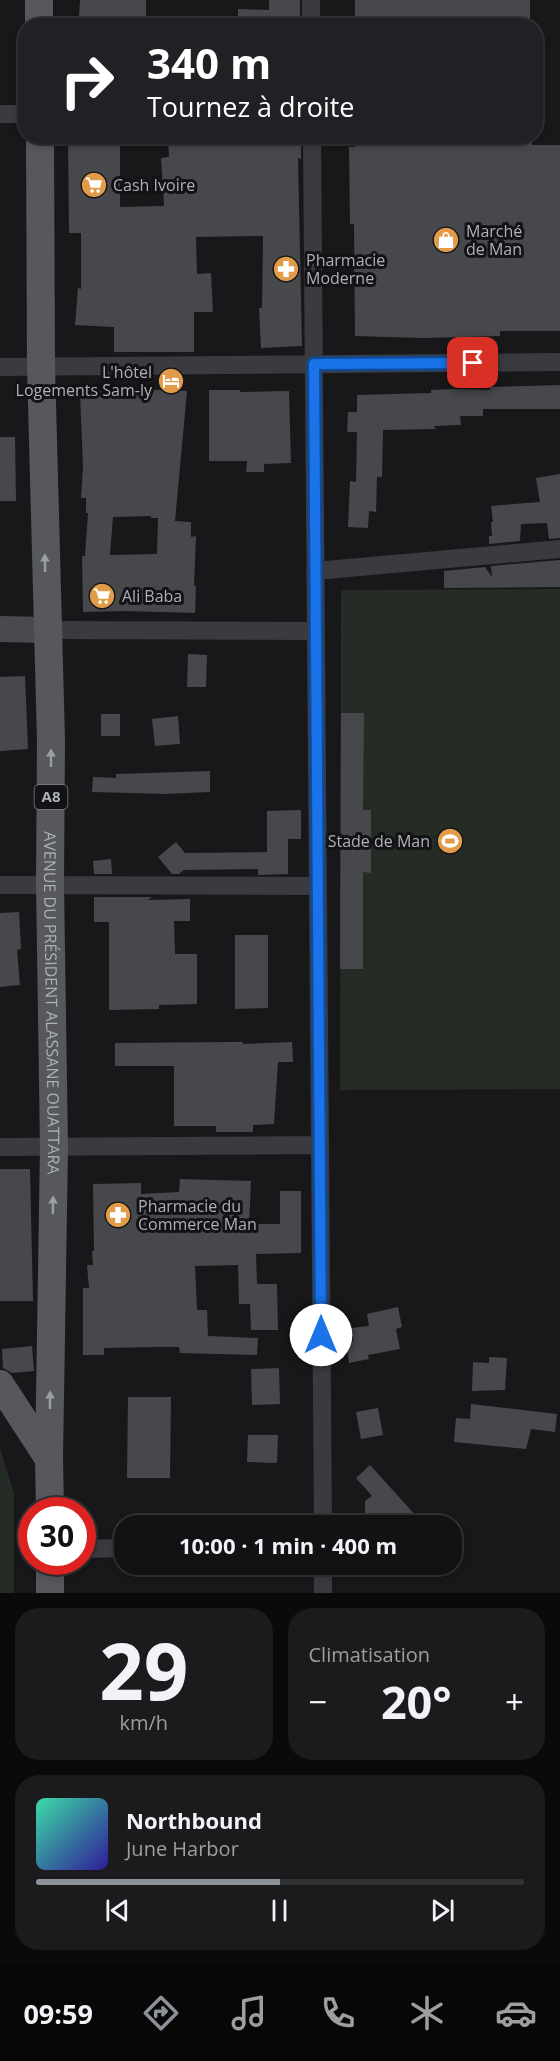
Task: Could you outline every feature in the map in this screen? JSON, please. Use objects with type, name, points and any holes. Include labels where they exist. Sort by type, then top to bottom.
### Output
[{"type":"main road","points":[[39,0],[39,18]]},
{"type":"main road","name":"AVENUE DU PRÉSIDENT ALASSANE OUATTARA","points":[[40,144],[41,366],[51,740],[50,885],[54,1146],[50,1497]]},
{"type":"main road","points":[[0,629],[47,630]]},
{"type":"main road","points":[[0,1384],[49,1458]]},
{"type":"main road","points":[[50,1575],[50,1593]]},
{"type":"street","points":[[311,0],[311,18]]},
{"type":"street","points":[[0,114],[18,114]]},
{"type":"street","points":[[312,144],[322,1515]]},
{"type":"street","points":[[0,367],[560,363]]},
{"type":"street","points":[[315,570],[560,549]]},
{"type":"street","points":[[47,630],[316,631]]},
{"type":"street","points":[[0,885],[318,886]]},
{"type":"street","points":[[0,1147],[320,1145]]},
{"type":"street","points":[[96,1549],[114,1548]]},
{"type":"street","points":[[323,1575],[323,1593]]},
{"type":"shaded area","name":"Stade de Man","points":[[560,589],[560,1089],[340,1090],[341,590]]},
{"type":"shaded area","points":[[0,1449],[14,1493],[14,1593],[0,1593]]},
{"type":"building","points":[[80,0],[146,0],[146,18],[79,16]]},
{"type":"building","points":[[269,0],[300,0],[300,18],[238,18],[238,9],[269,10]]},
{"type":"building","points":[[355,0],[530,0],[530,18],[355,18]]},
{"type":"building","points":[[68,144],[120,144],[120,207],[164,206],[161,158],[169,157],[168,144],[301,144],[301,159],[298,158],[302,346],[261,348],[259,308],[262,308],[263,236],[196,237],[197,274],[211,273],[213,312],[194,312],[194,352],[114,352],[114,327],[75,325],[78,288],[81,289],[81,233],[69,233]]},
{"type":"building","name":"Marché de Man","points":[[355,144],[560,145],[560,331],[500,331],[500,336],[424,338],[355,336],[354,224],[350,224],[349,147],[355,147]]},
{"type":"building","points":[[560,385],[560,409],[483,409],[483,416],[460,416],[461,425],[434,426],[436,429],[383,430],[382,477],[377,477],[376,512],[369,511],[368,528],[348,527],[350,481],[356,482],[357,432],[347,432],[348,412],[357,412],[357,395]]},
{"type":"building","points":[[127,389],[187,391],[175,521],[191,522],[191,537],[196,536],[195,613],[83,612],[82,556],[85,556],[88,513],[86,513],[86,498],[81,498],[83,466],[80,393]],"holes":[[[151,516],[151,518],[158,518],[157,554],[110,555],[113,517]]]},
{"type":"building","points":[[209,390],[289,391],[291,463],[264,464],[264,472],[246,472],[247,461],[209,461]]},
{"type":"building","points":[[0,437],[15,437],[16,501],[0,501]]},
{"type":"building","points":[[560,474],[560,538],[549,539],[547,523],[521,524],[520,541],[489,544],[489,536],[492,536],[491,522],[493,522],[491,506],[540,502],[536,478]]},
{"type":"building","points":[[560,560],[560,587],[444,588],[444,571],[485,567],[492,577],[491,566]]},
{"type":"building","points":[[188,654],[207,655],[206,687],[187,687]]},
{"type":"building","points":[[25,676],[28,749],[0,751],[0,677]]},
{"type":"building","points":[[341,713],[364,713],[363,810],[371,810],[371,873],[363,872],[363,969],[340,969]]},
{"type":"building","points":[[101,714],[120,714],[120,736],[101,736]]},
{"type":"building","points":[[178,716],[180,744],[155,746],[152,719]]},
{"type":"building","points":[[210,771],[210,792],[166,794],[92,792],[93,777],[116,778],[116,774]]},
{"type":"building","points":[[301,810],[301,839],[288,839],[288,874],[258,875],[258,869],[184,870],[179,874],[172,874],[158,857],[176,842],[185,853],[267,852],[267,811]]},
{"type":"building","points":[[111,859],[112,874],[94,874],[93,861]]},
{"type":"building","points":[[94,897],[152,897],[148,900],[190,899],[190,921],[174,921],[175,954],[197,954],[197,1004],[159,1005],[159,1009],[109,1010],[109,922],[94,922]]},
{"type":"building","points":[[19,912],[21,949],[17,950],[20,985],[0,987],[0,913]]},
{"type":"building","points":[[235,935],[268,935],[268,1008],[235,1009]]},
{"type":"building","points":[[243,1042],[243,1044],[292,1042],[293,1062],[278,1062],[274,1124],[253,1125],[253,1132],[216,1132],[216,1126],[174,1126],[174,1066],[115,1066],[115,1043]]},
{"type":"building","points":[[0,1169],[30,1169],[33,1301],[0,1301]]},
{"type":"building","points":[[180,1179],[251,1181],[249,1224],[280,1224],[280,1191],[301,1191],[301,1253],[256,1254],[257,1284],[277,1284],[278,1330],[251,1330],[250,1304],[239,1304],[238,1265],[195,1266],[197,1310],[207,1310],[208,1336],[258,1338],[257,1355],[180,1353],[179,1347],[156,1347],[104,1348],[104,1355],[83,1355],[83,1288],[89,1288],[87,1265],[93,1265],[92,1251],[94,1251],[93,1184],[141,1183],[141,1194],[179,1192]]},
{"type":"building","points":[[398,1307],[402,1327],[396,1329],[400,1349],[368,1355],[369,1359],[349,1363],[346,1342],[353,1341],[351,1328],[369,1326],[367,1314]]},
{"type":"building","points":[[32,1346],[34,1371],[12,1373],[3,1368],[2,1349]]},
{"type":"building","points":[[489,1357],[507,1358],[505,1390],[472,1391],[473,1362],[489,1363]]},
{"type":"building","points":[[279,1368],[280,1404],[252,1405],[251,1369]]},
{"type":"building","points":[[128,1397],[171,1397],[170,1478],[127,1478]]},
{"type":"building","points":[[471,1404],[557,1414],[555,1432],[531,1429],[526,1449],[454,1442],[456,1418],[470,1419]]},
{"type":"building","points":[[378,1408],[383,1435],[361,1439],[356,1412]]},
{"type":"building","points":[[248,1435],[278,1435],[277,1463],[247,1462]]},
{"type":"building","points":[[370,1465],[415,1515],[365,1515],[365,1501],[372,1496],[356,1478]]},
{"type":"place","name":"Cash Ivoire","points":[[94,185]]},
{"type":"place","name":"Marché de Man","points":[[446,240]]},
{"type":"place","name":"Pharmacie Moderne","points":[[286,269]]},
{"type":"place","name":"L'hôtel Logements Sam-ly","points":[[171,381]]},
{"type":"place","name":"Ali Baba","points":[[102,596]]},
{"type":"place","name":"Stade de Man","points":[[450,841]]},
{"type":"place","name":"Pharmacie du Commerce Man","points":[[118,1215]]},
{"type":"route","points":[[321,1335],[314,364],[473,363]]}]
